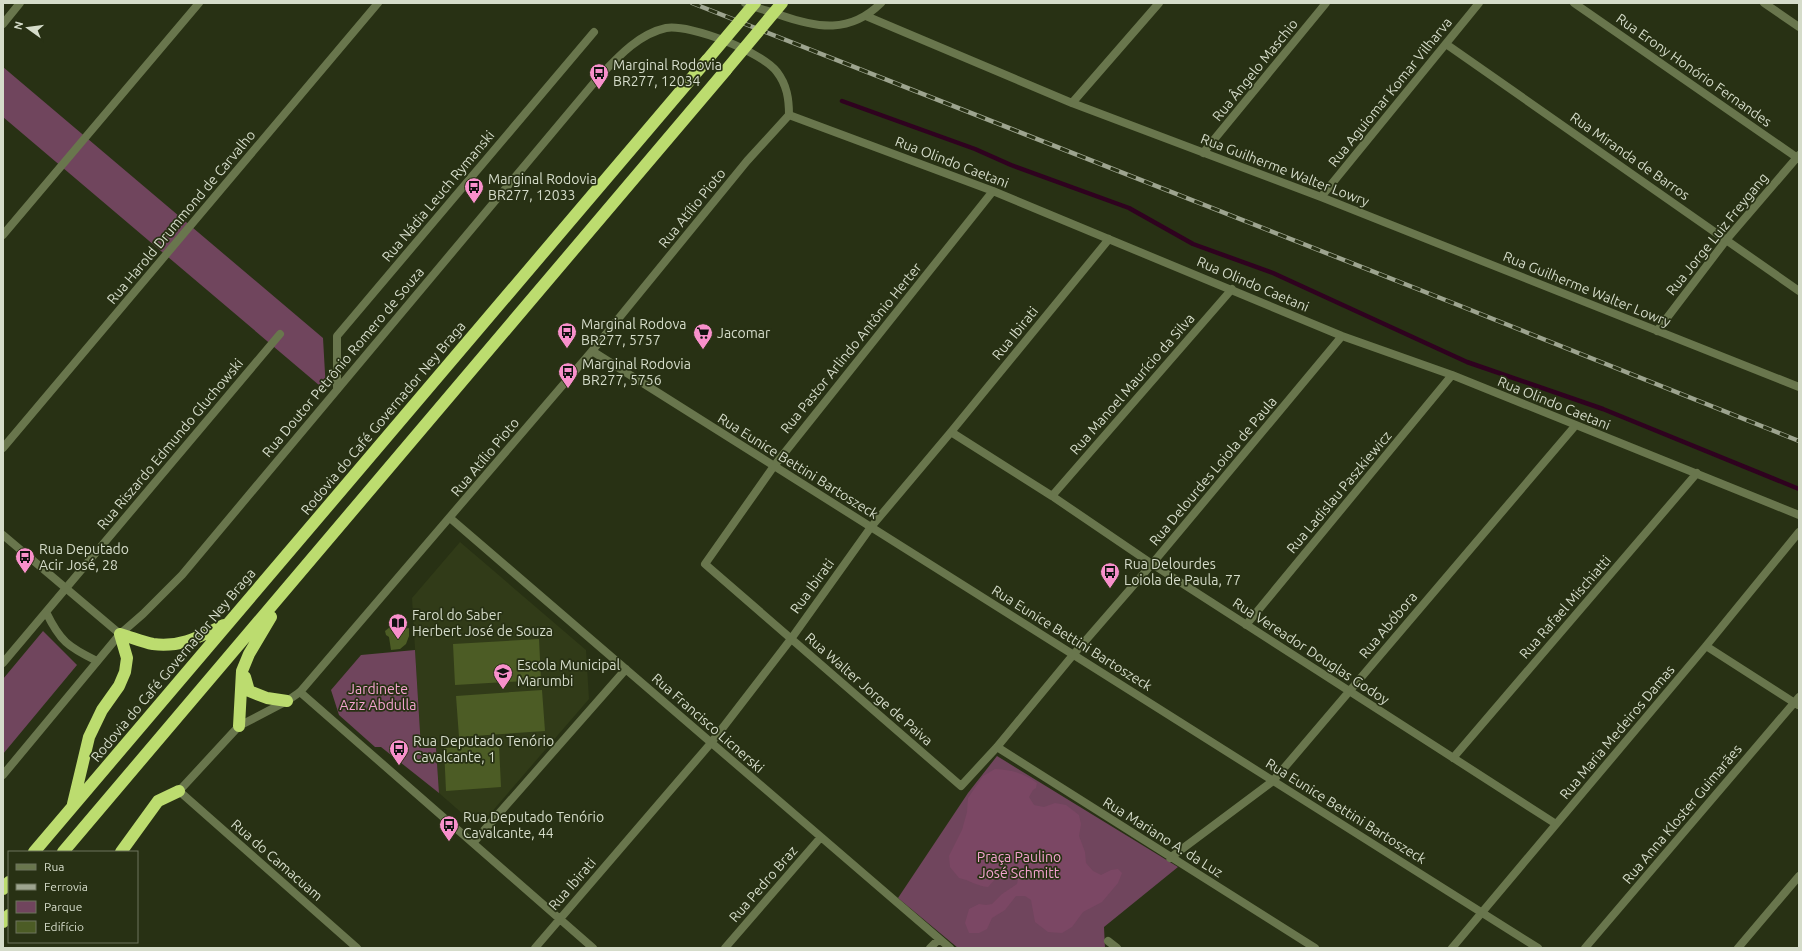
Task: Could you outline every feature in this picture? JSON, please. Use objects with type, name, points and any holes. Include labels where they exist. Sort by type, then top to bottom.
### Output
[{"type":"highway","points":[[64,851],[782,3]]},
{"type":"highway","name":"Rodovia do Café Governador Ney Braga","points":[[35,851],[707,60],[757,6]]},
{"type":"highway","points":[[239,726],[242,671],[249,654],[288,588]]},
{"type":"highway","points":[[120,634],[152,644],[169,645],[184,643],[229,623]]},
{"type":"highway","points":[[73,806],[89,737],[102,710],[119,686],[125,672],[127,658],[120,634]]},
{"type":"highway","points":[[242,671],[249,691],[267,698],[287,701]]},
{"type":"highway","points":[[122,851],[158,801],[179,791]]},
{"type":"street","points":[[3,24],[20,3]]},
{"type":"street","points":[[3,235],[199,3]]},
{"type":"street","name":"Rua Harold Drummond de Carvalho","points":[[3,448],[378,3]]},
{"type":"street","points":[[745,3],[814,26],[831,26],[848,23],[866,16],[881,3]]},
{"type":"street","points":[[1072,103],[1159,3]]},
{"type":"street","name":"Rua Ângelo Maschio","points":[[1203,153],[1326,3]]},
{"type":"street","name":"Rua Aguiomar Komar Vilharva","points":[[1322,197],[1479,3]]},
{"type":"street","name":"Rua Erony Honório Fernandes","points":[[1574,3],[1798,157]]},
{"type":"street","points":[[1769,4],[1799,27]]},
{"type":"street","name":"Rua Guilherme Walter Lowry","points":[[866,16],[1072,103],[1322,197],[1799,388]]},
{"type":"street","name":"Rua Doutor Petrônio Romero de Souza","points":[[3,775],[120,634],[143,614],[182,575],[598,78],[631,46],[649,34],[666,28],[681,28],[707,34],[768,62],[777,71],[788,93],[789,115]]},
{"type":"street","name":"Rua Nádia Leuch Rymanski","points":[[337,389],[337,336],[594,32]]},
{"type":"street","name":"Rua Miranda de Barros","points":[[1446,44],[1727,239],[1799,291]]},
{"type":"street","name":"Rua Olindo Caetani","points":[[789,115],[993,191],[1342,336],[1452,375],[1575,426],[1799,515]]},
{"type":"street","name":"Rua Atílio Pioto","points":[[179,791],[239,726],[287,701],[300,692],[592,351],[747,162],[789,115]]},
{"type":"street","name":"Rua Jorge Luiz Freygang","points":[[1657,331],[1727,239],[1798,157]]},
{"type":"street","name":"Rua Pastor Arlindo Antônio Herter","points":[[706,564],[774,466],[993,191]]},
{"type":"street","name":"Rua Ibirati","points":[[535,948],[711,743],[790,639],[871,527],[951,432],[1109,238]]},
{"type":"street","name":"Rua Manoel Maurício da Silva","points":[[1052,496],[1232,290]]},
{"type":"street","name":"Rua Riszardo Edmundo Gluchowski","points":[[3,663],[280,334]]},
{"type":"street","name":"Rua Delourdes Loiola de Paula","points":[[962,786],[997,747],[1073,655],[1152,564],[1342,336]]},
{"type":"street","name":"Rua Eunice Bettini Bartoszeck","points":[[592,351],[1538,948]]},
{"type":"street","name":"Rua Ladislau Paszkiewicz","points":[[1246,625],[1452,375]]},
{"type":"street","name":"Rua Abóbora","points":[[1170,858],[1273,781],[1575,426]]},
{"type":"street","name":"Rua Vereador Douglas Godoy","points":[[951,432],[1052,496],[1152,564],[1246,625],[1556,824]]},
{"type":"street","name":"Rua Rafael Mischiatti","points":[[1453,758],[1696,473]]},
{"type":"street","name":"Rua Francisco Licnerski","points":[[450,518],[950,948]]},
{"type":"street","name":"Rua Maria Medeiros Damas","points":[[1452,948],[1706,646],[1799,532]]},
{"type":"street","points":[[3,535],[120,634]]},
{"type":"street","name":"Rua Walter Jorge de Paiva","points":[[706,564],[790,639],[962,786]]},
{"type":"street","points":[[46,612],[59,636],[66,644],[97,662]]},
{"type":"street","points":[[1706,646],[1797,702]]},
{"type":"street","points":[[473,843],[626,669]]},
{"type":"street","points":[[300,692],[593,948]]},
{"type":"street","name":"Rua Anna Kloster Guimarães","points":[[1585,948],[1797,702]]},
{"type":"street","name":"Rua Mariano A. da Luz","points":[[997,747],[1170,858],[1315,948]]},
{"type":"street","name":"Rua do Camacuam","points":[[179,791],[357,948]]},
{"type":"street","name":"Rua Pedro Braz","points":[[725,948],[821,837]]},
{"type":"street","points":[[1738,948],[1799,876]]},
{"type":"street","points":[[930,948],[939,939]]},
{"type":"street","points":[[1108,941],[1117,948]]},
{"type":"shaded area","name":"Escola Municipal Marumbi","points":[[460,542],[586,650],[589,699],[483,822],[472,822],[439,793],[436,748],[421,749],[412,598]]},
{"type":"green space","points":[[3,67],[323,338],[326,391],[3,117]]},
{"type":"green space","points":[[43,631],[77,665],[3,754],[3,679]]},
{"type":"green space","name":"Jardinete Aziz Abdulla","points":[[415,650],[421,748],[436,748],[439,793],[381,747],[375,747],[339,715],[331,690],[361,655]]},
{"type":"green space","name":"Praça Paulino José Schmitt","points":[[997,756],[1178,867],[1104,927],[1105,948],[958,948],[898,898],[968,793]]},
{"type":"green space","points":[[995,769],[1018,773],[1037,783],[1036,788],[1029,797],[1034,805],[1044,807],[1055,803],[1066,805],[1079,815],[1081,824],[1079,836],[1085,852],[1086,863],[1093,871],[1101,875],[1111,870],[1118,869],[1122,873],[1118,883],[1102,902],[1083,912],[1072,927],[1062,933],[1048,932],[1035,922],[1031,900],[1025,896],[1016,896],[1005,910],[992,918],[987,929],[979,933],[969,933],[965,923],[969,909],[979,904],[992,904],[1002,894],[1017,884],[1018,879],[1009,873],[998,876],[988,887],[959,878],[950,867],[949,856],[962,830],[967,812],[968,798],[983,776]]},
{"type":"building","name":"Farol do Saber Herbert José de Souza","points":[[390,627],[394,630],[409,628],[409,636],[406,644],[400,649],[391,650],[389,637],[386,635],[385,631]]},
{"type":"building","points":[[539,639],[541,680],[455,685],[453,644]]},
{"type":"building","points":[[542,690],[545,731],[459,737],[456,696]]},
{"type":"building","points":[[499,745],[501,787],[446,791],[444,748]]},
{"type":"waterway","points":[[842,101],[975,149],[1011,165],[1129,208],[1193,244],[1273,273],[1467,362],[1603,409],[1799,489]]},
{"type":"railway","points":[[692,3],[1799,441]]},
{"type":"place","name":"Marginal Rodovia BR277, 12034","points":[[599,90]]},
{"type":"place","name":"Marginal Rodovia BR277, 12033","points":[[474,204]]},
{"type":"place","name":"Marginal Rodova BR277, 5757","points":[[567,349]]},
{"type":"place","name":"Jacomar","points":[[703,350]]},
{"type":"place","name":"Marginal Rodovia BR277, 5756","points":[[568,389]]},
{"type":"place","name":"Rua Deputado Acir José, 28","points":[[25,574]]},
{"type":"place","name":"Rua Delourdes Loiola de Paula, 77","points":[[1110,589]]},
{"type":"place","name":"Farol do Saber Herbert José de Souza","points":[[398,640]]},
{"type":"place","name":"Escola Municipal Marumbi","points":[[503,690]]},
{"type":"place","name":"Rua Deputado Tenório Cavalcante, 1","points":[[399,766]]},
{"type":"place","name":"Rua Deputado Tenório Cavalcante, 44","points":[[449,842]]}]
